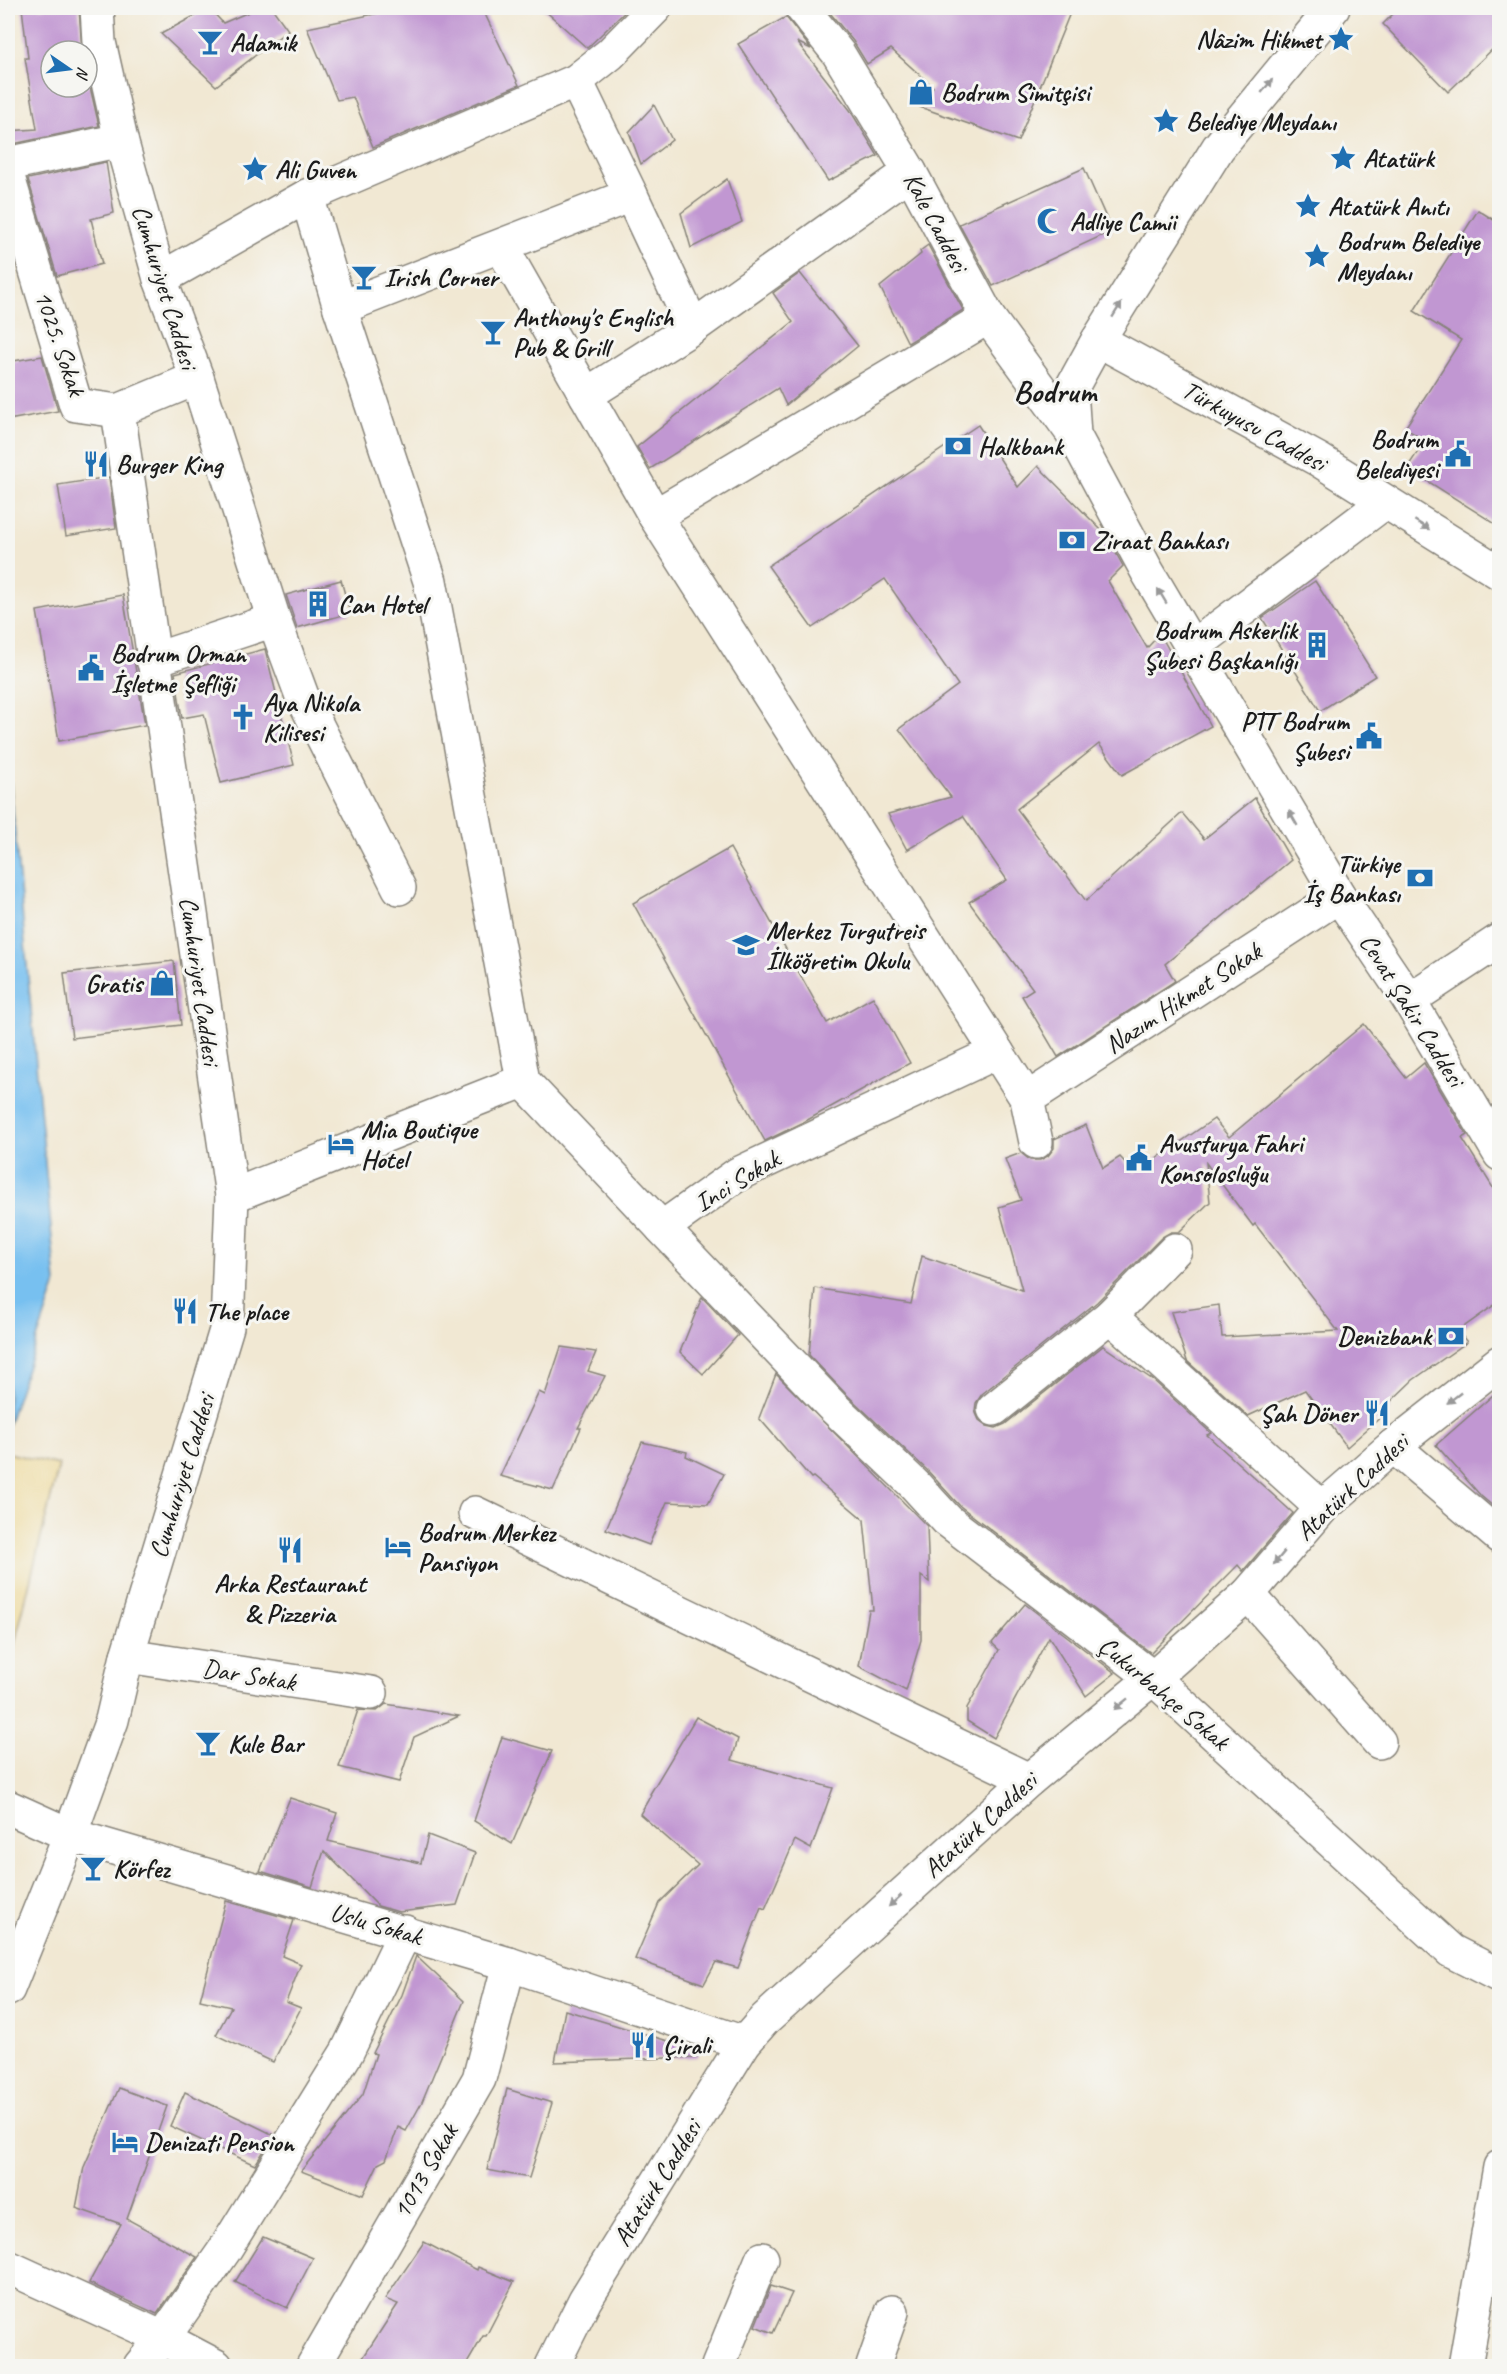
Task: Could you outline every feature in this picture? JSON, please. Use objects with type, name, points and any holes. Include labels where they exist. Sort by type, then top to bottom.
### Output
[{"type":"street","name":"Cumhuriyet Caddesi","points":[[8,1989],[70,1834],[112,1720],[127,1656],[227,1327],[232,1196],[118,411],[197,378],[160,279],[121,141],[99,42],[97,8]]},
{"type":"street","points":[[160,279],[307,196],[576,81],[610,54],[654,8]]},
{"type":"street","name":"Kale Caddesi","points":[[802,8],[838,53],[910,172],[988,317],[1074,435]]},
{"type":"street","name":"Cevat Şakir Caddesi","points":[[1333,8],[1218,148],[1098,340],[1071,389],[1074,435],[1148,571],[1339,896],[1409,1000],[1500,1154]]},
{"type":"street","points":[[576,81],[693,327]]},
{"type":"street","points":[[8,164],[121,141]]},
{"type":"street","points":[[586,395],[693,327],[910,172]]},
{"type":"street","name":"1025. Sokak","points":[[8,177],[76,405],[118,411]]},
{"type":"street","points":[[340,309],[631,195]]},
{"type":"street","points":[[307,196],[340,309],[430,580],[523,1081],[662,1228]]},
{"type":"street","points":[[501,246],[655,516],[1027,1099],[1036,1142]]},
{"type":"street","points":[[655,516],[988,317]]},
{"type":"street","name":"Türkuyusu Caddesi","points":[[1098,340],[1319,460],[1500,573]]},
{"type":"street","points":[[197,378],[274,620],[302,696],[399,888]]},
{"type":"street","points":[[1193,647],[1385,502]]},
{"type":"street","points":[[153,660],[274,620]]},
{"type":"street","name":"Nazım Hikmet Sokak","points":[[1027,1099],[1339,896]]},
{"type":"street","points":[[1409,1000],[1500,940]]},
{"type":"street","name":"Inci Sokak","points":[[662,1228],[738,1174],[997,1052]]},
{"type":"street","points":[[232,1196],[523,1081]]},
{"type":"street","name":"Çukurbahçe Sokak","points":[[662,1228],[832,1406],[914,1484],[947,1520],[1153,1678],[1451,1951],[1500,1976]]},
{"type":"street","points":[[994,1409],[1110,1316],[1175,1250]]},
{"type":"street","points":[[1110,1316],[1322,1508]]},
{"type":"street","name":"Atatürk Caddesi","points":[[552,2367],[585,2300],[744,2043],[765,2019],[1029,1780],[1153,1678],[1248,1594],[1322,1508],[1393,1446],[1500,1362]]},
{"type":"street","points":[[1393,1446],[1500,1537]]},
{"type":"street","points":[[475,1513],[1029,1780]]},
{"type":"street","points":[[1248,1594],[1379,1742]]},
{"type":"street","name":"Dar Sokak","points":[[127,1656],[371,1694]]},
{"type":"street","name":"Uslu Sokak","points":[[8,1808],[70,1834],[509,1964],[744,2043]]},
{"type":"street","points":[[140,2367],[224,2251],[347,2052],[405,1932]]},
{"type":"street","name":"1013 Sokak","points":[[313,2367],[479,2079],[509,1964]]},
{"type":"street","points":[[1465,2367],[1499,2174]]},
{"type":"street","points":[[717,2367],[762,2259]]},
{"type":"street","points":[[8,2267],[163,2338],[216,2367]]},
{"type":"street","points":[[873,2367],[892,2312]]},
{"type":"sand","points":[[8,1453],[59,1465],[8,1670]]},
{"type":"water","points":[[8,757],[56,1283],[8,1425]]},
{"type":"building","points":[[22,8],[79,8],[81,39],[39,39],[39,99],[93,99],[99,126],[8,145],[8,131],[37,129],[25,58],[28,58]]},
{"type":"building","points":[[209,8],[223,23],[258,8],[272,8],[288,30],[216,86],[161,34]]},
{"type":"building","points":[[403,8],[482,8],[519,85],[373,147],[353,97],[337,100],[307,28]]},
{"type":"building","points":[[542,8],[629,8],[587,48]]},
{"type":"building","points":[[826,8],[1072,8],[1018,141],[920,107],[933,87],[891,49],[867,64],[853,41]]},
{"type":"building","points":[[1399,8],[1500,8],[1500,42],[1448,92],[1383,24]]},
{"type":"building","points":[[786,17],[811,49],[797,42],[850,110],[878,156],[828,181],[738,44]]},
{"type":"building","points":[[654,105],[672,140],[641,164],[629,132]]},
{"type":"building","points":[[106,162],[114,213],[91,219],[102,264],[57,276],[28,179]]},
{"type":"building","name":"Adliye Camii","points":[[1084,168],[1112,231],[993,286],[959,224]]},
{"type":"building","points":[[727,179],[742,222],[691,248],[681,213]]},
{"type":"building","points":[[1478,210],[1500,224],[1500,527],[1407,468],[1425,441],[1405,428],[1461,340],[1414,311]]},
{"type":"building","points":[[928,245],[963,310],[908,343],[880,287],[921,254],[920,251]]},
{"type":"building","points":[[800,273],[858,346],[786,405],[778,388],[650,469],[637,447],[793,322],[773,293]]},
{"type":"building","points":[[42,356],[58,411],[8,420],[8,362]]},
{"type":"building","points":[[978,425],[1018,487],[1038,466],[1106,535],[1123,566],[1108,581],[1147,648],[1160,634],[1211,726],[1122,775],[1099,744],[1017,809],[1086,901],[1182,813],[1204,839],[1255,798],[1291,860],[1165,964],[1175,981],[1058,1057],[1022,996],[1033,989],[969,902],[1007,880],[963,816],[907,850],[888,814],[951,797],[899,729],[958,685],[885,579],[812,628],[768,566]]},
{"type":"building","points":[[109,477],[116,528],[66,536],[58,485]]},
{"type":"building","name":"Can Hotel","points":[[341,580],[350,613],[297,628],[286,595]]},
{"type":"building","name":"Bodrum Askerlik Şubesi Başkanlığı","points":[[1315,581],[1375,676],[1320,711],[1262,618]]},
{"type":"building","name":"Bodrum Orman İşletme Şefliği","points":[[123,595],[145,725],[59,741],[37,611]]},
{"type":"building","name":"Aya Nikola Kilisesi","points":[[265,649],[294,765],[221,783],[204,714],[182,718],[175,673]]},
{"type":"building","points":[[730,848],[827,1023],[873,997],[910,1063],[765,1141],[633,903]]},
{"type":"building","points":[[174,961],[181,1025],[72,1038],[64,973]]},
{"type":"building","points":[[1364,1024],[1406,1078],[1424,1063],[1467,1135],[1462,1138],[1500,1199],[1500,1301],[1458,1331],[1467,1342],[1413,1380],[1387,1405],[1390,1409],[1347,1447],[1305,1390],[1248,1416],[1187,1361],[1171,1312],[1219,1305],[1222,1337],[1338,1331],[1255,1224],[1253,1226],[1206,1163],[1210,1202],[1179,1232],[1171,1232],[1162,1237],[1097,1302],[982,1394],[976,1403],[975,1411],[979,1420],[987,1426],[996,1428],[1005,1424],[1103,1346],[1153,1380],[1211,1433],[1207,1435],[1293,1513],[1243,1571],[1238,1565],[1151,1653],[960,1506],[927,1470],[845,1393],[809,1355],[815,1288],[911,1304],[922,1256],[1022,1290],[999,1207],[1021,1200],[1005,1159],[1021,1153],[1030,1160],[1040,1160],[1048,1156],[1054,1148],[1054,1139],[1086,1125],[1103,1168],[1120,1157],[1135,1173],[1214,1119],[1229,1137]]},
{"type":"building","points":[[702,1297],[738,1335],[703,1374],[680,1352]]},
{"type":"building","points":[[561,1347],[596,1352],[588,1371],[605,1376],[578,1428],[581,1428],[553,1490],[500,1476],[539,1392],[545,1395]]},
{"type":"building","points":[[776,1374],[927,1526],[929,1582],[921,1576],[921,1640],[906,1691],[859,1666],[869,1610],[873,1610],[864,1520],[813,1477],[811,1478],[759,1418]]},
{"type":"building","points":[[1500,1389],[1500,1512],[1481,1496],[1436,1445]]},
{"type":"building","points":[[642,1442],[687,1452],[686,1456],[724,1474],[708,1504],[667,1502],[649,1545],[606,1529]]},
{"type":"building","points":[[1025,1604],[1115,1673],[1086,1696],[1049,1637],[994,1738],[967,1721],[967,1708],[999,1650],[992,1643]]},
{"type":"building","points":[[386,1704],[459,1716],[414,1737],[399,1782],[339,1767],[358,1710],[377,1711]]},
{"type":"building","points":[[696,1717],[738,1739],[732,1760],[833,1788],[811,1849],[795,1840],[765,1909],[761,1907],[738,1968],[716,1962],[704,1984],[635,1959],[659,1903],[698,1865],[640,1814]]},
{"type":"building","points":[[502,1737],[552,1751],[512,1844],[474,1821]]},
{"type":"building","points":[[290,1798],[337,1813],[328,1841],[421,1863],[428,1835],[475,1853],[457,1905],[399,1912],[378,1906],[324,1851],[312,1887],[260,1871]]},
{"type":"building","points":[[226,1901],[294,1920],[282,1956],[301,1964],[286,2002],[301,2008],[273,2062],[216,2035],[231,2007],[200,2000]]},
{"type":"building","points":[[416,1956],[464,2001],[421,2104],[406,2131],[398,2127],[386,2160],[378,2164],[363,2195],[301,2171],[363,2094],[376,2054],[373,2053],[402,1995]]},
{"type":"building","points":[[565,2010],[698,2050],[697,2057],[555,2062]]},
{"type":"building","points":[[119,2088],[167,2106],[127,2219],[197,2257],[157,2314],[89,2283],[121,2224],[76,2208],[84,2167]]},
{"type":"building","points":[[507,2089],[552,2103],[529,2178],[487,2170]]},
{"type":"building","points":[[185,2092],[274,2135],[255,2165],[170,2126]]},
{"type":"building","points":[[263,2237],[313,2258],[287,2308],[235,2282]]},
{"type":"building","points":[[424,2242],[477,2270],[478,2267],[514,2282],[486,2336],[483,2336],[465,2367],[357,2367],[398,2304],[385,2299]]},
{"type":"building","points":[[771,2286],[792,2293],[773,2333],[755,2326]]},
{"type":"place","name":"Nâzim Hikmet","points":[[1341,39]]},
{"type":"place","name":"Adamik","points":[[210,42]]},
{"type":"place","name":"Bodrum Simitçisi","points":[[921,92]]},
{"type":"place","name":"Belediye Meydanı","points":[[1166,121]]},
{"type":"place","name":"Atatürk","points":[[1343,158]]},
{"type":"place","name":"Ali Guven","points":[[255,169]]},
{"type":"place","name":"Atatürk Anıtı","points":[[1308,206]]},
{"type":"place","name":"Adliye Camii","points":[[1050,221]]},
{"type":"place","name":"Bodrum Belediye Meydanı","points":[[1317,256]]},
{"type":"place","name":"Irish Corner","points":[[364,277]]},
{"type":"place","name":"Anthony's English Pub & Grill","points":[[493,332]]},
{"type":"place","name":"Halkbank","points":[[958,446]]},
{"type":"place","name":"Bodrum Belediyesi","points":[[1458,454]]},
{"type":"place","name":"Burger King","points":[[96,464]]},
{"type":"place","name":"Ziraat Bankası","points":[[1072,540]]},
{"type":"place","name":"Can Hotel","points":[[318,604]]},
{"type":"place","name":"Bodrum Askerlik Şubesi Başkanlığı","points":[[1317,645]]},
{"type":"place","name":"Bodrum Orman İşletme Şefliği","points":[[91,668]]},
{"type":"place","name":"Aya Nikola Kilisesi","points":[[243,717]]},
{"type":"place","name":"PTT Bodrum Şubesi","points":[[1369,736]]},
{"type":"place","name":"Türkiye İş Bankası","points":[[1420,878]]},
{"type":"place","name":"Merkez Turgutreis İlköğretim Okulu","points":[[746,945]]},
{"type":"place","name":"Gratis","points":[[162,983]]},
{"type":"place","name":"Mia Boutique Hotel","points":[[341,1144]]},
{"type":"place","name":"Avusturya Fahri Konsolosluğu","points":[[1139,1158]]},
{"type":"place","name":"The place","points":[[185,1311]]},
{"type":"place","name":"Denizbank","points":[[1451,1336]]},
{"type":"place","name":"Şah Döner","points":[[1377,1413]]},
{"type":"place","name":"Bodrum Merkez Pansiyon","points":[[398,1547]]},
{"type":"place","name":"Arka Restaurant & Pizzeria","points":[[290,1550]]},
{"type":"place","name":"Kule Bar","points":[[208,1743]]},
{"type":"place","name":"Körfez","points":[[93,1868]]},
{"type":"place","name":"Çirali","points":[[643,2045]]},
{"type":"place","name":"Denizati Pension","points":[[125,2142]]},
{"type":"district","name":"Bodrum","points":[[1055,391]]}]
